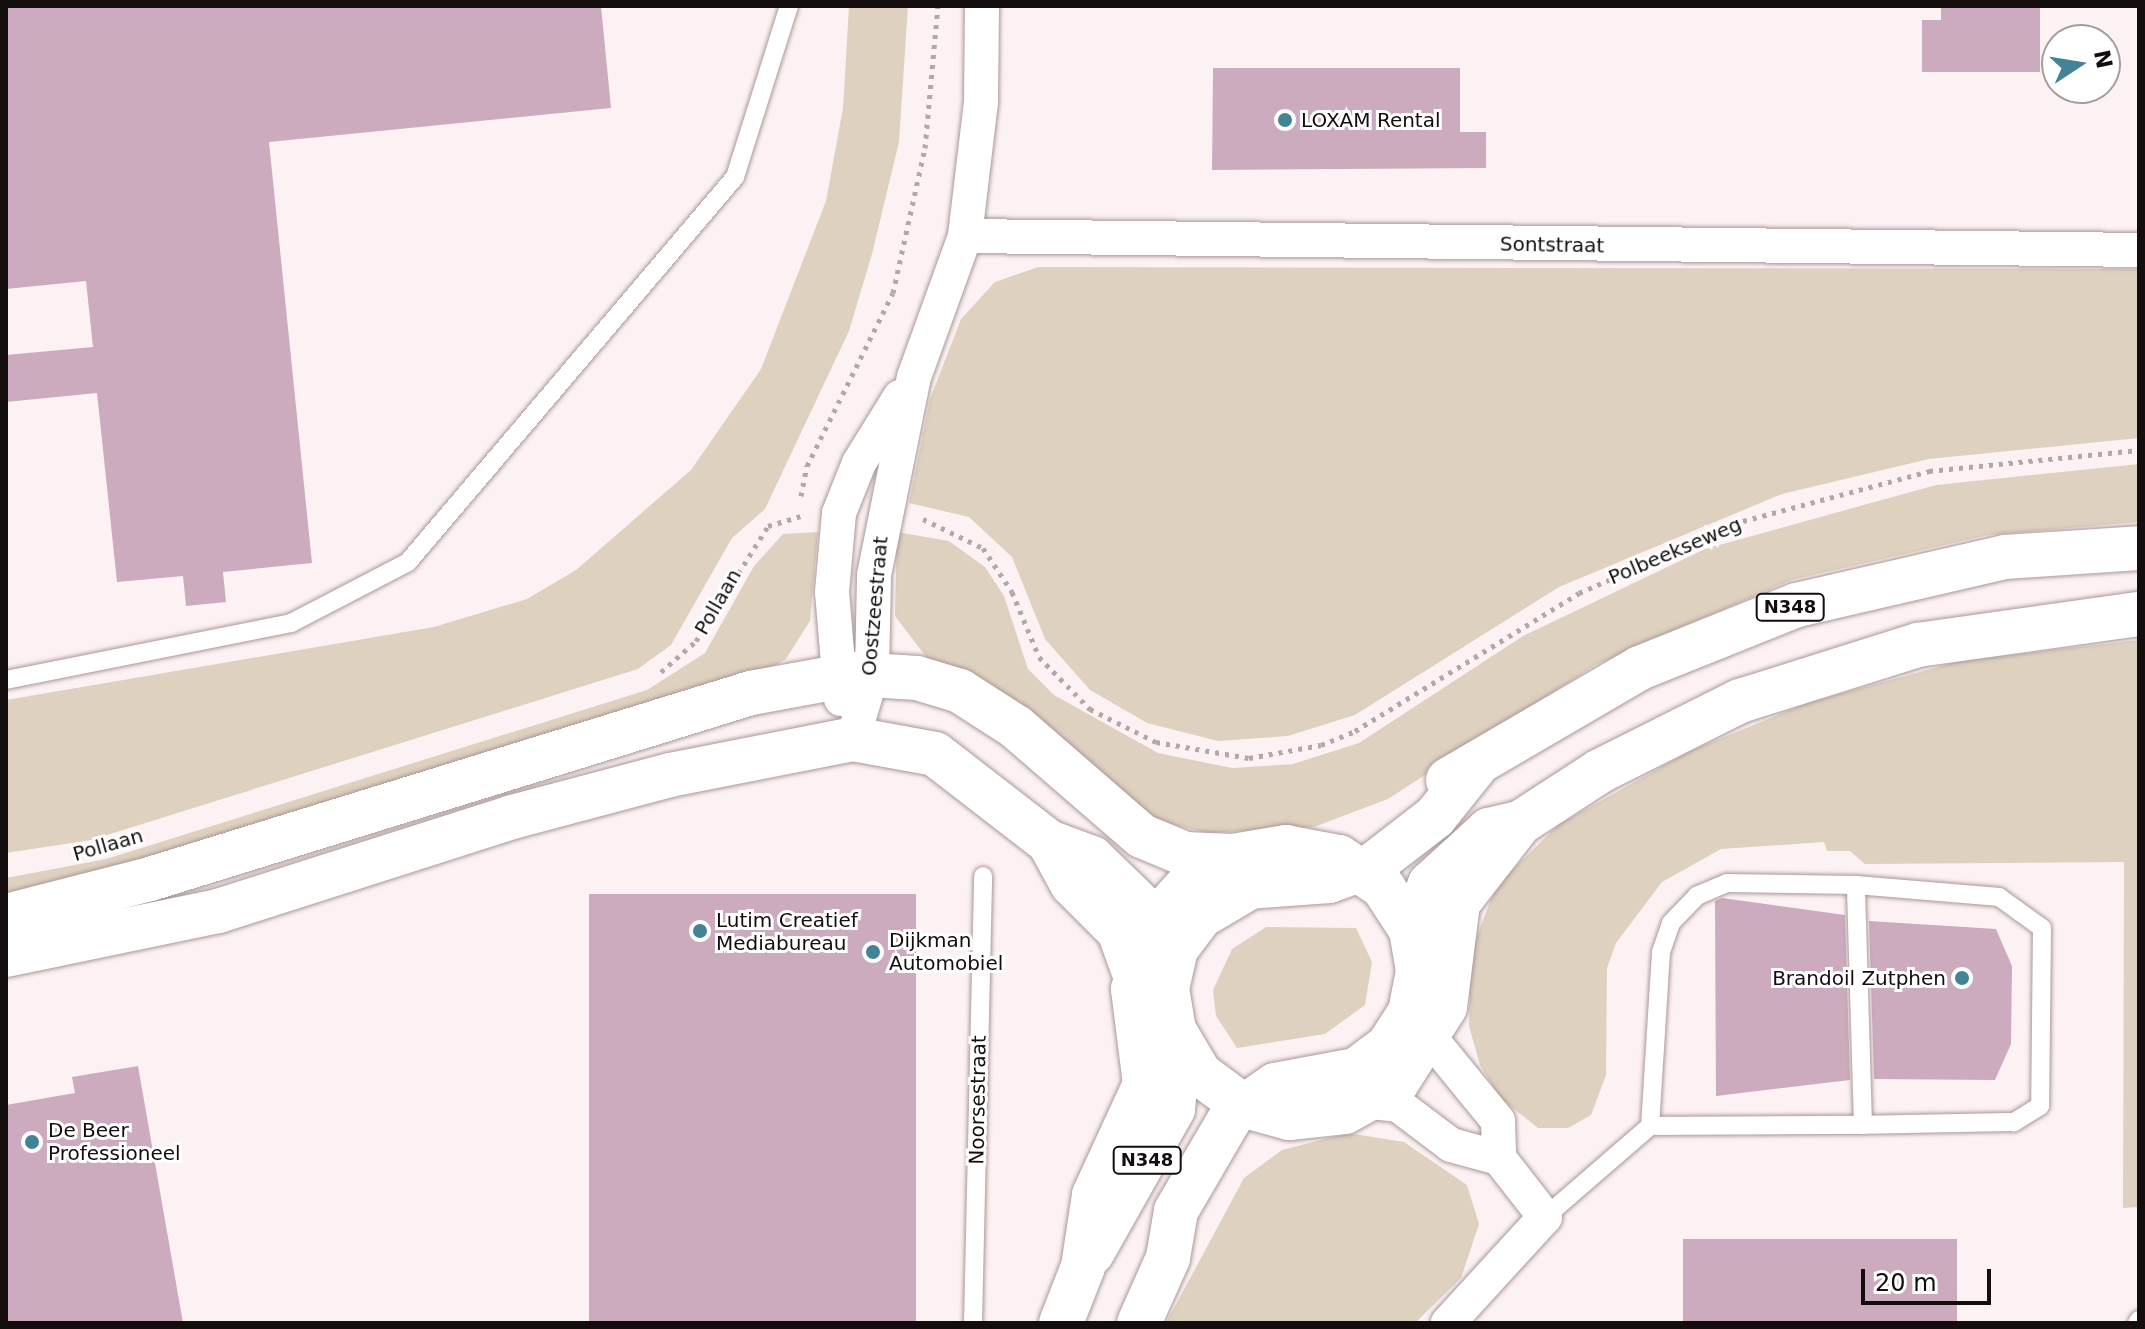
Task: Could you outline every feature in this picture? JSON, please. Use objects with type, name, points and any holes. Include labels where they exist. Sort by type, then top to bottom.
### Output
[{"type":"main road","name":"N348","points":[[1061,1323],[1083,1267],[1173,1109],[1160,1045],[1167,1003],[1153,968],[1156,920],[1184,886],[1233,856],[1273,848],[1314,850],[1360,838],[1414,795],[1475,767],[1640,668],[1797,605],[2005,557],[2139,548]]},
{"type":"main road","name":"N348","points":[[1431,1039],[1414,999],[1411,930],[1438,875],[1489,830],[1520,823],[1670,733],[1821,672],[1992,630],[2139,614]]},
{"type":"main road","points":[[6,916],[150,879],[751,693],[853,674],[939,683],[980,701],[1156,844],[1233,856]]},
{"type":"main road","points":[[6,955],[218,911],[512,817],[670,775],[853,739],[935,754],[1049,842],[1092,858],[1156,920]]},
{"type":"main road","name":"N348","points":[[1153,968],[1201,916],[1236,892],[1363,871],[1435,817],[1475,767]]},
{"type":"main road","name":"N348","points":[[1160,1045],[1242,1105],[1289,1118],[1332,1116],[1371,1102],[1407,1074],[1431,1039],[1450,991],[1452,942],[1464,892],[1520,823]]},
{"type":"main road","points":[[1049,842],[1072,884],[1153,968]]},
{"type":"main road","name":"N348","points":[[1314,850],[1363,871],[1391,897],[1411,930]]},
{"type":"main road","name":"N348","points":[[1168,1258],[1176,1211],[1242,1105],[1275,1085],[1331,1080],[1368,1063],[1397,1035],[1414,999]]},
{"type":"main road","name":"N348","points":[[1139,1323],[1168,1258],[1237,1157],[1289,1118]]},
{"type":"street","name":"Oostzeestraat","points":[[853,674],[914,377],[965,236],[981,102],[982,6]]},
{"type":"street","name":"Sontstraat","points":[[965,236],[2139,250]]},
{"type":"street","name":"Oostzeestraat","points":[[853,739],[853,674],[839,513],[859,463],[914,377]]},
{"type":"street","points":[[1431,1039],[1498,1121],[1499,1158],[1545,1217],[1448,1323]]},
{"type":"street","points":[[1371,1102],[1398,1105],[1451,1145],[1499,1158]]},
{"type":"lane","points":[[6,680],[291,623],[408,562],[735,177],[789,6]]},
{"type":"lane","name":"Noorsestraat","points":[[973,1323],[983,876]]},
{"type":"lane","points":[[1545,1217],[1650,1126],[2014,1122],[2040,1106],[2042,928],[1999,897],[1856,885],[1727,883],[1697,896],[1671,923],[1661,952],[1650,1126]]},
{"type":"lane","points":[[1856,885],[1863,1125]]},
{"type":"path","points":[[797,516],[807,466],[893,293],[925,148],[938,6]]},
{"type":"path","name":"Polbeekseweg","points":[[883,518],[927,519],[983,548],[1012,592],[1039,657],[1090,709],[1156,742],[1249,758],[1355,731],[1579,593],[1743,521],[1929,471],[2139,450]]},
{"type":"path","name":"Pollaan","points":[[652,680],[696,641],[768,526],[797,516],[839,513]]},
{"type":"shaded area","points":[[849,6],[908,6],[899,142],[872,254],[849,331],[765,509],[732,538],[671,645],[638,669],[91,840],[6,853],[6,700],[434,627],[527,599],[576,570],[691,470],[761,369],[826,201],[843,108]]},
{"type":"shaded area","points":[[1038,267],[2139,269],[2139,438],[1929,459],[1782,494],[1559,587],[1355,715],[1288,736],[1218,741],[1147,723],[1090,690],[1045,639],[1012,557],[969,517],[909,503],[930,399],[961,319],[995,282]]},
{"type":"shaded area","points":[[2139,464],[2139,522],[1988,535],[1791,580],[1595,665],[1388,799],[1314,827],[1207,833],[1156,820],[930,662],[895,616],[897,532],[949,541],[985,567],[1004,596],[1028,669],[1054,695],[1158,753],[1232,768],[1293,764],[1359,743],[1523,636],[1705,549],[1936,485]]},
{"type":"shaded area","points":[[818,532],[810,621],[786,659],[770,668],[6,904],[6,878],[106,859],[647,690],[705,653],[754,566],[783,534]]},
{"type":"shaded area","points":[[2139,640],[2139,1207],[2123,1208],[2124,862],[1865,864],[1850,851],[1827,851],[1824,842],[1721,849],[1662,882],[1616,943],[1607,968],[1606,1075],[1591,1115],[1568,1128],[1538,1128],[1500,1098],[1480,1065],[1469,1026],[1471,952],[1496,886],[1558,825],[1690,751],[1810,702],[1960,661]]},
{"type":"shaded area","points":[[1266,927],[1356,928],[1372,962],[1365,1005],[1325,1034],[1237,1048],[1216,1016],[1213,990],[1232,949]]},
{"type":"shaded area","points":[[1348,1133],[1404,1142],[1467,1185],[1479,1224],[1461,1278],[1415,1323],[1166,1323],[1244,1178],[1282,1150]]},
{"type":"building","points":[[6,6],[601,6],[611,108],[269,142],[312,563],[223,572],[226,602],[186,606],[183,576],[117,582],[97,393],[6,402],[6,355],[93,347],[86,281],[6,289]]},
{"type":"building","points":[[1941,6],[2040,6],[2040,72],[1922,72],[1922,20],[1941,20]]},
{"type":"building","points":[[1213,68],[1460,68],[1460,132],[1486,132],[1486,168],[1212,170]]},
{"type":"building","points":[[589,894],[916,894],[916,1323],[589,1323]]},
{"type":"building","points":[[1722,898],[1845,915],[1850,1080],[1716,1096],[1715,901]]},
{"type":"building","points":[[1869,921],[1996,929],[2012,966],[2011,1044],[1995,1080],[1874,1079]]},
{"type":"building","points":[[138,1066],[183,1323],[6,1323],[6,1105],[75,1093],[72,1077]]},
{"type":"building","points":[[1683,1239],[1957,1239],[1957,1323],[1683,1323]]},
{"type":"place","name":"LOXAM Rental","points":[[1285,120]]},
{"type":"place","name":"Lutim Creatief Mediabureau","points":[[700,931]]},
{"type":"place","name":"Dijkman Automobiel","points":[[873,952]]},
{"type":"place","name":"Brandoil Zutphen","points":[[1962,978]]},
{"type":"place","name":"De Beer Professioneel","points":[[32,1142]]}]
